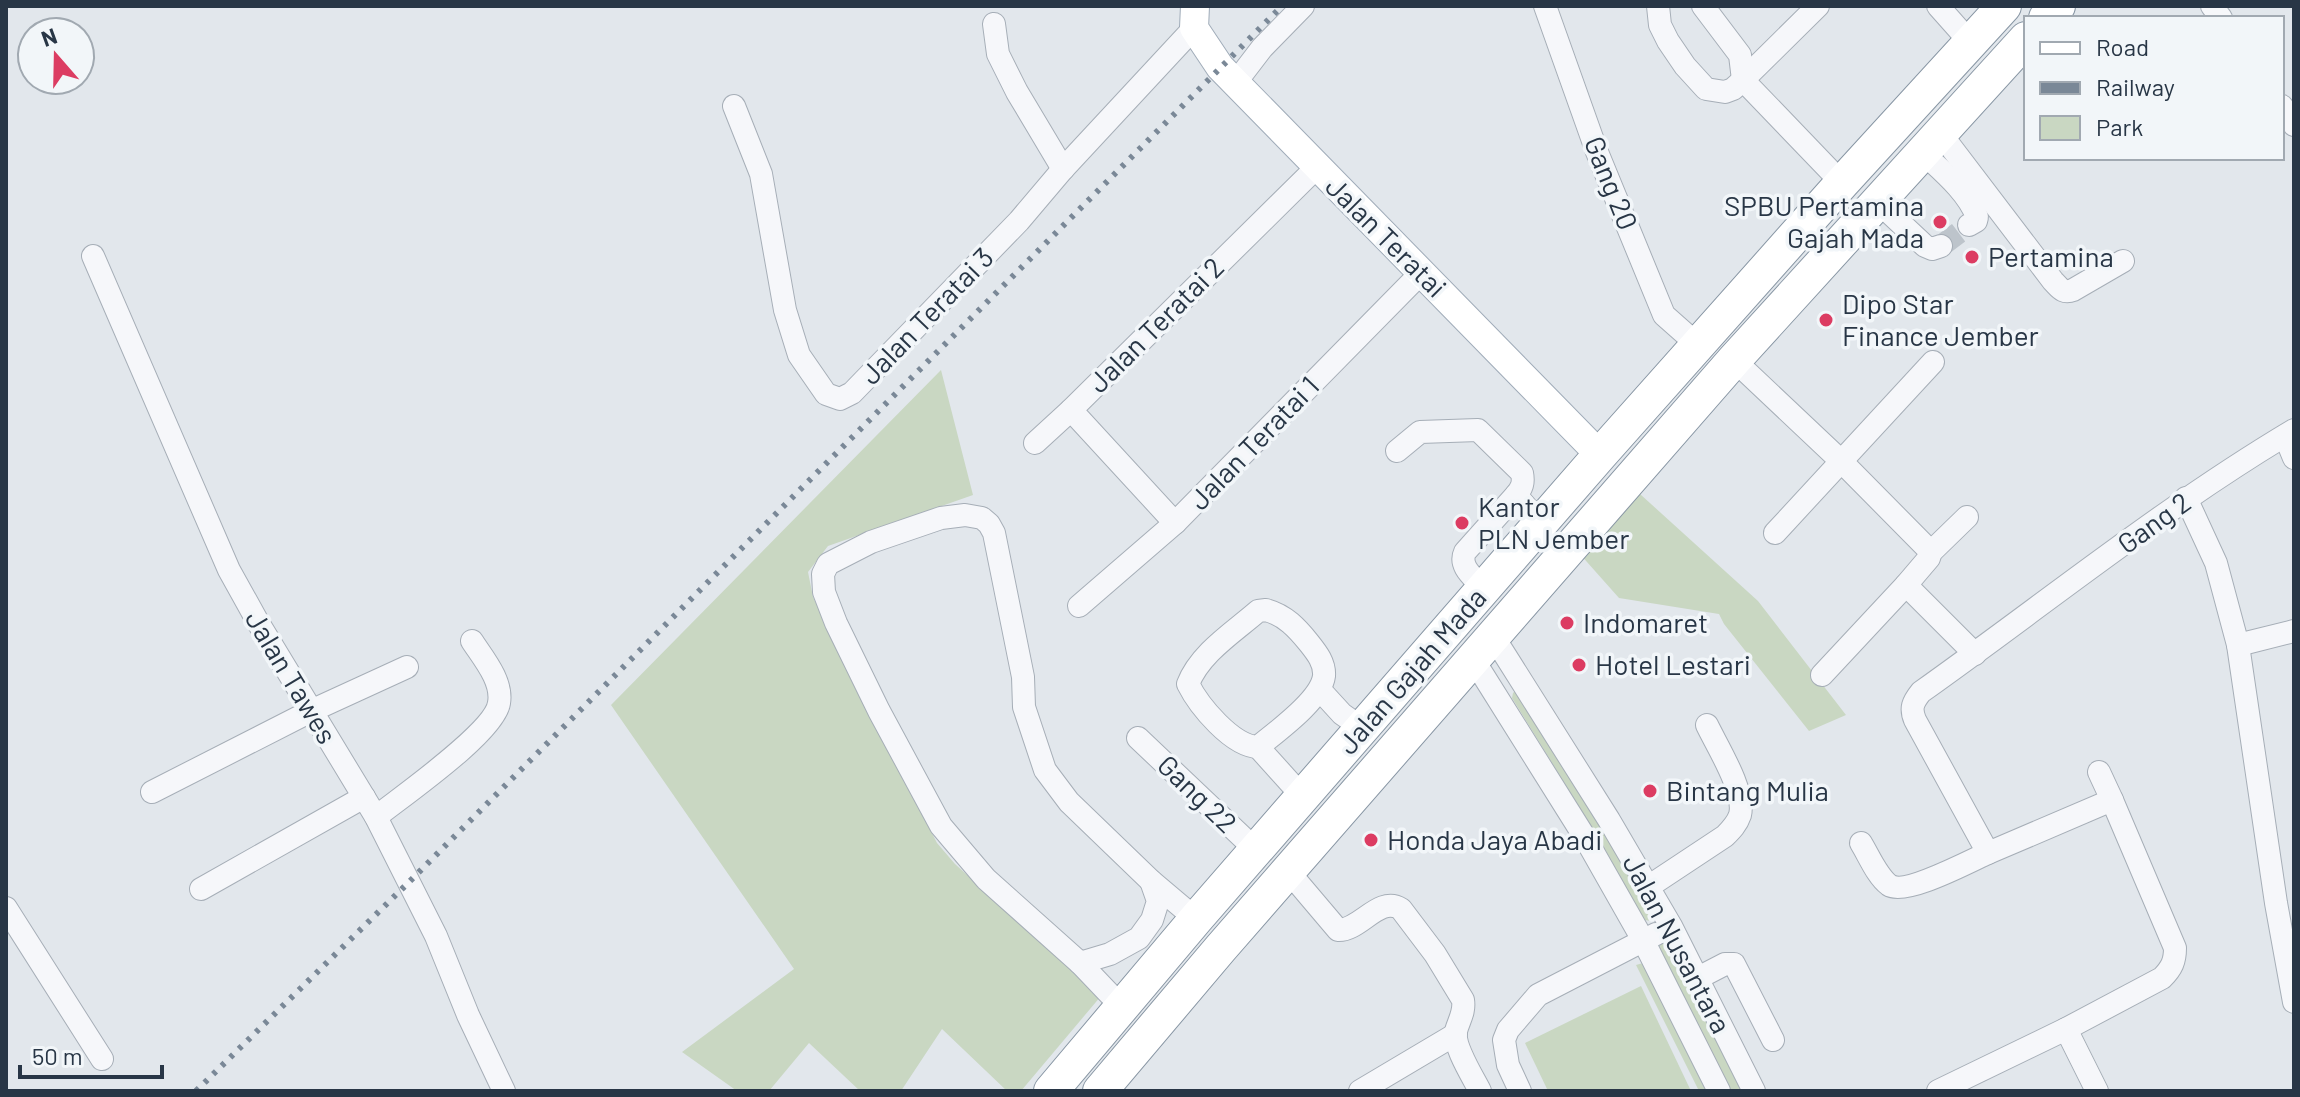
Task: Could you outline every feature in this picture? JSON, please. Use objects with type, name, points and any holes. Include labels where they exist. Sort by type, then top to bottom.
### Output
[{"type":"highway","name":"Jalan Gajah Mada","points":[[1051,1091],[1196,919],[1600,455],[2004,6]]},
{"type":"highway","name":"Jalan Gajah Mada","points":[[1100,1091],[1734,360],[2024,41]]},
{"type":"main road","name":"Jalan Teratai","points":[[1194,17],[1220,67],[1600,455]]},
{"type":"street","points":[[1236,82],[1262,48],[1303,6]]},
{"type":"street","name":"Gang 20","points":[[1545,6],[1597,152],[1664,315],[1699,346]]},
{"type":"street","points":[[1658,6],[1660,25],[1685,66],[1706,89],[1725,92],[1743,80],[1818,6]]},
{"type":"street","points":[[1703,6],[1740,55],[1743,80],[1842,183]]},
{"type":"street","points":[[1938,6],[1970,42]]},
{"type":"street","name":"Jalan Teratai 3","points":[[734,106],[761,174],[785,310],[799,355],[826,394],[840,399],[852,393],[1019,221],[1194,17]]},
{"type":"street","points":[[994,24],[998,54],[1063,169]]},
{"type":"street","points":[[1932,144],[1941,170],[1973,206],[1977,217],[1969,225]]},
{"type":"street","points":[[1932,144],[2063,291],[2073,290],[2123,261]]},
{"type":"street","name":"Jalan Teratai 2","points":[[1175,523],[1071,410],[1317,167]]},
{"type":"street","points":[[1878,202],[1925,246],[1932,249],[1941,246]]},
{"type":"street","name":"Jalan Tawes","points":[[93,256],[229,570],[376,817],[436,936],[468,1015],[504,1091]]},
{"type":"street","name":"Jalan Teratai 1","points":[[1079,606],[1175,523],[1422,272]]},
{"type":"street","points":[[1734,360],[1931,552]]},
{"type":"street","points":[[1775,533],[1933,362]]},
{"type":"street","points":[[1035,443],[1071,410]]},
{"type":"street","points":[[1397,451],[1420,432],[1478,430],[1522,473],[1524,481],[1516,495],[1463,557],[1464,567],[1484,589]]},
{"type":"street","points":[[2290,433],[2294,458]]},
{"type":"street","name":"Gang 2","points":[[1988,853],[1911,711],[1915,699],[2186,498],[2239,462],[2290,433]]},
{"type":"street","points":[[1516,495],[1543,520]]},
{"type":"street","points":[[2186,498],[2216,563],[2238,645],[2276,903],[2294,1002]]},
{"type":"street","points":[[1121,1006],[1080,963],[986,879],[941,826],[836,623],[824,592],[823,574],[828,564],[871,542],[941,518],[965,515],[982,518],[989,524],[994,533],[1023,677],[1024,707],[1045,770],[1069,802],[1151,881],[1196,919]]},
{"type":"street","points":[[1822,675],[1906,585],[1931,552],[1967,517]]},
{"type":"street","points":[[1906,585],[1975,654]]},
{"type":"street","points":[[1266,610],[1279,614],[1298,629],[1321,658],[1325,674],[1320,690],[1258,747],[1247,747],[1220,726],[1194,697],[1188,684],[1192,671],[1201,661],[1258,611],[1266,610]]},
{"type":"street","points":[[2238,645],[2294,631]]},
{"type":"street","points":[[376,817],[490,723],[500,704],[497,683],[472,641]]},
{"type":"street","name":"Jalan Nusantara","points":[[1483,648],[1609,820],[1671,926],[1754,1091]]},
{"type":"street","name":"Jalan Nusantara","points":[[1483,648],[1576,823],[1643,940],[1719,1091]]},
{"type":"street","points":[[152,792],[311,711],[407,667]]},
{"type":"street","points":[[1320,690],[1342,714],[1362,728]]},
{"type":"street","points":[[1648,887],[1725,836],[1740,815],[1738,794],[1707,725]]},
{"type":"street","name":"Gang 22","points":[[1138,738],[1256,850]]},
{"type":"street","points":[[1258,747],[1303,797]]},
{"type":"street","points":[[1938,1091],[2162,978],[2175,961],[2175,948],[2099,772]]},
{"type":"street","points":[[201,889],[364,797]]},
{"type":"street","points":[[1861,843],[1886,883],[1893,888],[1906,887],[2112,800]]},
{"type":"street","points":[[1288,871],[1338,930],[1348,929],[1388,905],[1401,909],[1435,954],[1463,1000],[1456,1034],[1480,1091]]},
{"type":"street","points":[[1080,963],[1110,954],[1139,938],[1152,920],[1158,901],[1151,881]]},
{"type":"street","points":[[6,908],[102,1059]]},
{"type":"street","points":[[1520,1091],[1508,1065],[1504,1040],[1530,1002],[1671,926]]},
{"type":"street","points":[[1698,978],[1725,964],[1734,964],[1773,1040]]},
{"type":"street","points":[[2066,1029],[2097,1091]]},
{"type":"street","points":[[1360,1091],[1456,1034]]},
{"type":"green space","points":[[941,370],[973,495],[828,546],[808,572],[813,597],[937,843],[955,864],[1101,996],[1021,1091],[1007,1091],[942,1029],[901,1091],[860,1091],[809,1043],[769,1091],[737,1091],[682,1052],[794,969],[611,705]]},
{"type":"green space","points":[[1640,494],[1758,601],[1846,715],[1809,731],[1719,614],[1619,598],[1579,553]]},
{"type":"green space","points":[[1515,691],[1565,766],[1653,918],[1651,921],[1644,920],[1602,844],[1512,698]]},
{"type":"green space","points":[[1663,942],[1668,944],[1742,1091],[1730,1091],[1659,949]]},
{"type":"green space","points":[[1643,963],[1706,1091],[1699,1091],[1636,965]]},
{"type":"green space","points":[[1641,986],[1691,1091],[1548,1091],[1525,1043]]},
{"type":"tunnel","points":[[1941,246],[1969,225]]},
{"type":"railway","points":[[196,1091],[409,882],[1282,6]]},
{"type":"place","name":"SPBU Pertamina Gajah Mada","points":[[1940,222]]},
{"type":"place","name":"Pertamina","points":[[1972,257]]},
{"type":"place","name":"Dipo Star Finance Jember","points":[[1826,320]]},
{"type":"place","name":"Kantor PLN Jember","points":[[1462,523]]},
{"type":"place","name":"Indomaret","points":[[1567,623]]},
{"type":"place","name":"Hotel Lestari","points":[[1579,665]]},
{"type":"place","name":"Bintang Mulia","points":[[1650,791]]},
{"type":"place","name":"Honda Jaya Abadi","points":[[1371,840]]}]
